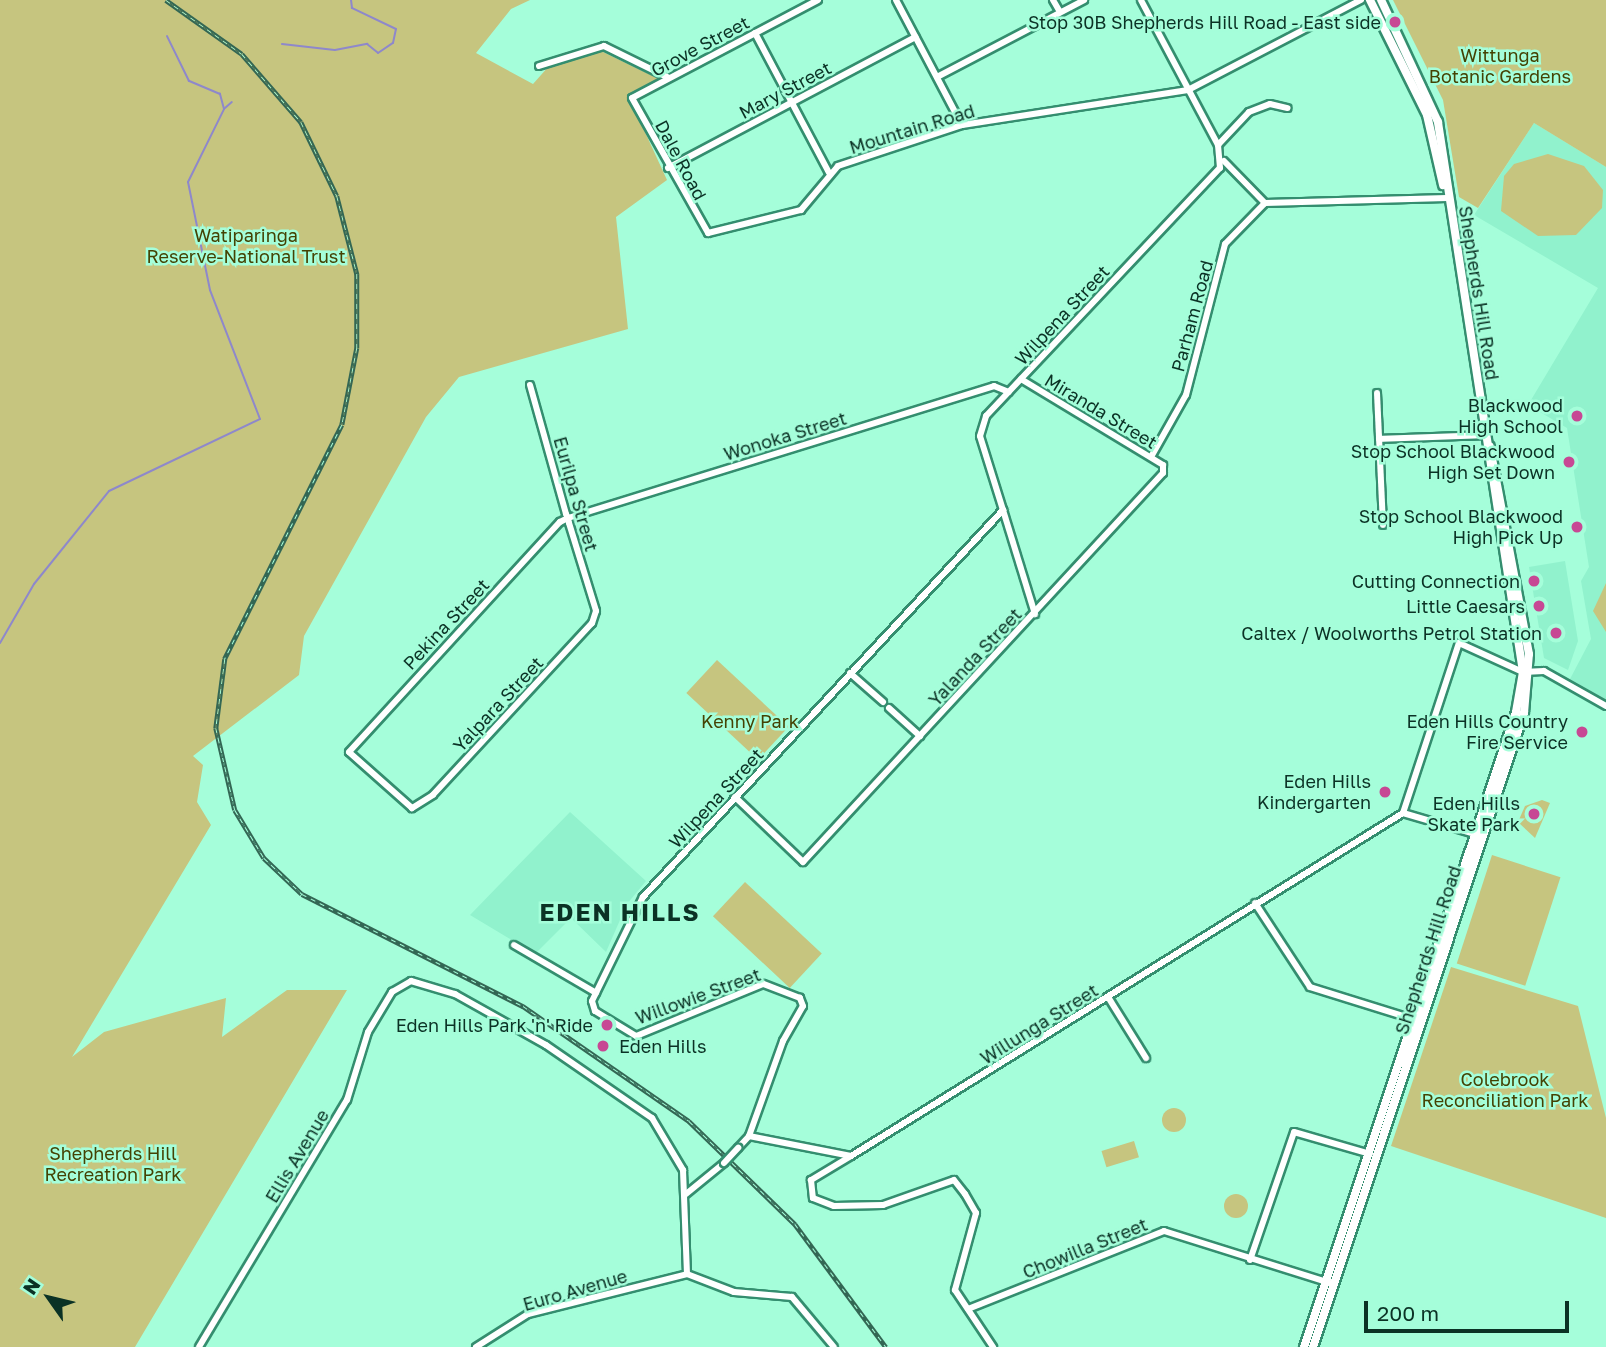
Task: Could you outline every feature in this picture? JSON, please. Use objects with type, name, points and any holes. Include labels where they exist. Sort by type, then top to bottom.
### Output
[{"type":"main road","name":"Shepherds Hill Road","points":[[1370,0],[1427,115],[1447,198]]},
{"type":"main road","name":"Shepherds Hill Road","points":[[1313,1347],[1330,1283],[1371,1154],[1478,835],[1524,713],[1527,672],[1447,198],[1438,122],[1381,0]]},
{"type":"main road","name":"Shepherds Hill Road","points":[[1304,1347],[1330,1283]]},
{"type":"street","name":"Grove Street","points":[[632,98],[818,0]]},
{"type":"street","points":[[896,0],[962,125]]},
{"type":"street","points":[[1053,0],[1060,12]]},
{"type":"street","points":[[937,77],[1084,0]]},
{"type":"street","points":[[1141,0],[1224,161],[1265,203],[1447,198]]},
{"type":"street","points":[[1188,90],[1361,0]]},
{"type":"street","points":[[755,33],[829,173]]},
{"type":"street","name":"Mary Street","points":[[668,168],[915,37]]},
{"type":"street","points":[[539,66],[604,46],[669,78]]},
{"type":"street","name":"Mountain Road","points":[[829,173],[962,125],[1188,90]]},
{"type":"street","name":"Dale Road","points":[[632,98],[668,168],[708,233],[801,210],[829,173]]},
{"type":"street","points":[[1218,145],[1249,112],[1270,104],[1288,108]]},
{"type":"street","name":"Wilpena Street","points":[[1035,614],[1003,510],[981,425],[1224,161]]},
{"type":"street","name":"Parham Road","points":[[1151,457],[1186,395],[1225,244],[1265,203]]},
{"type":"street","name":"Miranda Street","points":[[1021,379],[1151,457],[1164,469]]},
{"type":"street","name":"Eurilpa Street","points":[[530,385],[596,611]]},
{"type":"street","name":"Wonoka Street","points":[[568,518],[994,386],[1009,392]]},
{"type":"street","points":[[1377,393],[1383,525]]},
{"type":"street","points":[[1379,439],[1486,435]]},
{"type":"street","name":"Yalanda Street","points":[[735,797],[803,862],[1035,614],[1164,469]]},
{"type":"street","name":"Wilpena Street","points":[[592,1001],[639,903],[1003,510]]},
{"type":"street","name":"Pekina Street","points":[[412,808],[349,752],[568,518]]},
{"type":"street","name":"Yalpara Street","points":[[412,808],[443,785],[592,623],[596,611]]},
{"type":"street","points":[[1478,835],[1403,813],[1455,645],[1464,643],[1527,672],[1544,671],[1606,706]]},
{"type":"street","points":[[850,673],[920,736]]},
{"type":"street","name":"Willunga Street","points":[[968,1309],[954,1284],[976,1213],[954,1180],[883,1205],[834,1206],[813,1198],[811,1180],[1403,813]]},
{"type":"street","points":[[1255,903],[1310,987],[1417,1021]]},
{"type":"street","points":[[514,945],[596,993]]},
{"type":"street","name":"Ellis Avenue","points":[[199,1347],[347,1100],[368,1032],[392,992],[411,981],[467,1000],[639,1108],[678,1155],[686,1194]]},
{"type":"street","name":"Willowie Street","points":[[592,1001],[595,1011],[636,1036],[763,984],[800,999],[803,1006],[783,1041],[749,1136]]},
{"type":"street","points":[[1108,997],[1146,1058]]},
{"type":"street","points":[[1250,1260],[1294,1132],[1371,1154]]},
{"type":"street","points":[[834,1347],[792,1297],[734,1293],[687,1274],[686,1194],[724,1163],[749,1136],[851,1156]]},
{"type":"street","name":"Chowilla Street","points":[[968,1309],[1164,1231],[1330,1283]]},
{"type":"street","name":"Euro Avenue","points":[[476,1347],[528,1314],[687,1274]]},
{"type":"street","points":[[968,1309],[993,1347]]},
{"type":"shaded area","name":"Blackwood High School","points":[[1534,123],[1606,167],[1606,700],[1570,679],[1591,639],[1581,581],[1589,567],[1567,428],[1528,405],[1598,288],[1474,215]]},
{"type":"shaded area","points":[[1565,561],[1578,641],[1568,670],[1544,658],[1529,567]]},
{"type":"shaded area","points":[[570,812],[646,881],[627,904],[606,952],[571,918],[535,954],[470,915]]},
{"type":"green space","name":"Watiparinga Reserve-National Trust","points":[[0,0],[530,0],[511,9],[476,53],[533,84],[549,66],[601,51],[659,79],[628,95],[667,180],[616,217],[628,329],[459,377],[426,417],[304,636],[299,675],[193,756],[203,765],[197,802],[211,825],[72,1057],[104,1032],[226,998],[222,1037],[287,990],[347,990],[135,1347],[0,1347]]},
{"type":"green space","name":"Wittunga Botanic Gardens","points":[[1393,0],[1606,0],[1606,167],[1534,123],[1478,208],[1459,197],[1443,100]]},
{"type":"green space","points":[[1548,154],[1584,166],[1603,190],[1602,208],[1576,235],[1538,236],[1501,211],[1504,176],[1514,164]]},
{"type":"green space","points":[[1606,583],[1606,632],[1593,611]]},
{"type":"green space","name":"Kenny Park","points":[[717,660],[789,727],[758,760],[686,693]]},
{"type":"green space","name":"Eden Hills Skate Park","points":[[1542,800],[1550,803],[1535,838],[1518,822],[1525,806]]},
{"type":"green space","points":[[1492,855],[1560,877],[1525,986],[1457,963]]},
{"type":"green space","points":[[745,882],[822,954],[790,988],[713,916]]},
{"type":"green space","name":"Colebrook Reconciliation Park","points":[[1451,967],[1578,1006],[1606,1118],[1606,1218],[1391,1146]]},
{"type":"green space","points":[[1174,1108],[1182,1112],[1186,1120],[1182,1128],[1174,1132],[1166,1128],[1162,1120],[1166,1112]]},
{"type":"green space","points":[[1134,1141],[1139,1157],[1106,1167],[1101,1151]]},
{"type":"green space","points":[[1236,1194],[1247,1201],[1248,1206],[1241,1217],[1236,1218],[1225,1211],[1224,1206],[1231,1195]]},
{"type":"waterway","points":[[282,44],[335,50],[367,44],[378,53],[393,43],[396,29],[352,8],[351,0]]},
{"type":"waterway","points":[[0,643],[34,584],[109,491],[260,419],[210,290],[188,182],[224,109],[220,94],[189,81],[167,36]]},
{"type":"waterway","points":[[225,108],[232,102]]},
{"type":"railway","points":[[166,0],[242,54],[301,122],[337,196],[357,274],[357,348],[342,425],[225,659],[216,728],[235,810],[264,858],[302,894],[523,1006],[689,1121],[795,1224],[886,1347]]},
{"type":"place","name":"Stop 30B Shepherds Hill Road - East side","points":[[1395,22]]},
{"type":"place","name":"Blackwood High School","points":[[1577,416]]},
{"type":"place","name":"Stop School Blackwood High Set Down","points":[[1569,462]]},
{"type":"place","name":"Stop School Blackwood High Pick Up","points":[[1577,527]]},
{"type":"place","name":"Cutting Connection","points":[[1534,581]]},
{"type":"place","name":"Little Caesars","points":[[1539,606]]},
{"type":"place","name":"Caltex / Woolworths Petrol Station","points":[[1556,633]]},
{"type":"place","name":"Eden Hills Country Fire Service","points":[[1582,732]]},
{"type":"place","name":"Eden Hills Kindergarten","points":[[1385,792]]},
{"type":"place","name":"Eden Hills Skate Park","points":[[1534,814]]},
{"type":"place","name":"Eden Hills Park 'n' Ride","points":[[607,1025]]},
{"type":"place","name":"Eden Hills","points":[[603,1046]]},
{"type":"district","name":"EDEN HILLS","points":[[620,912]]},
{"type":"park label","name":"Shepherds Hill Recreation Park","points":[[113,1164]]}]
